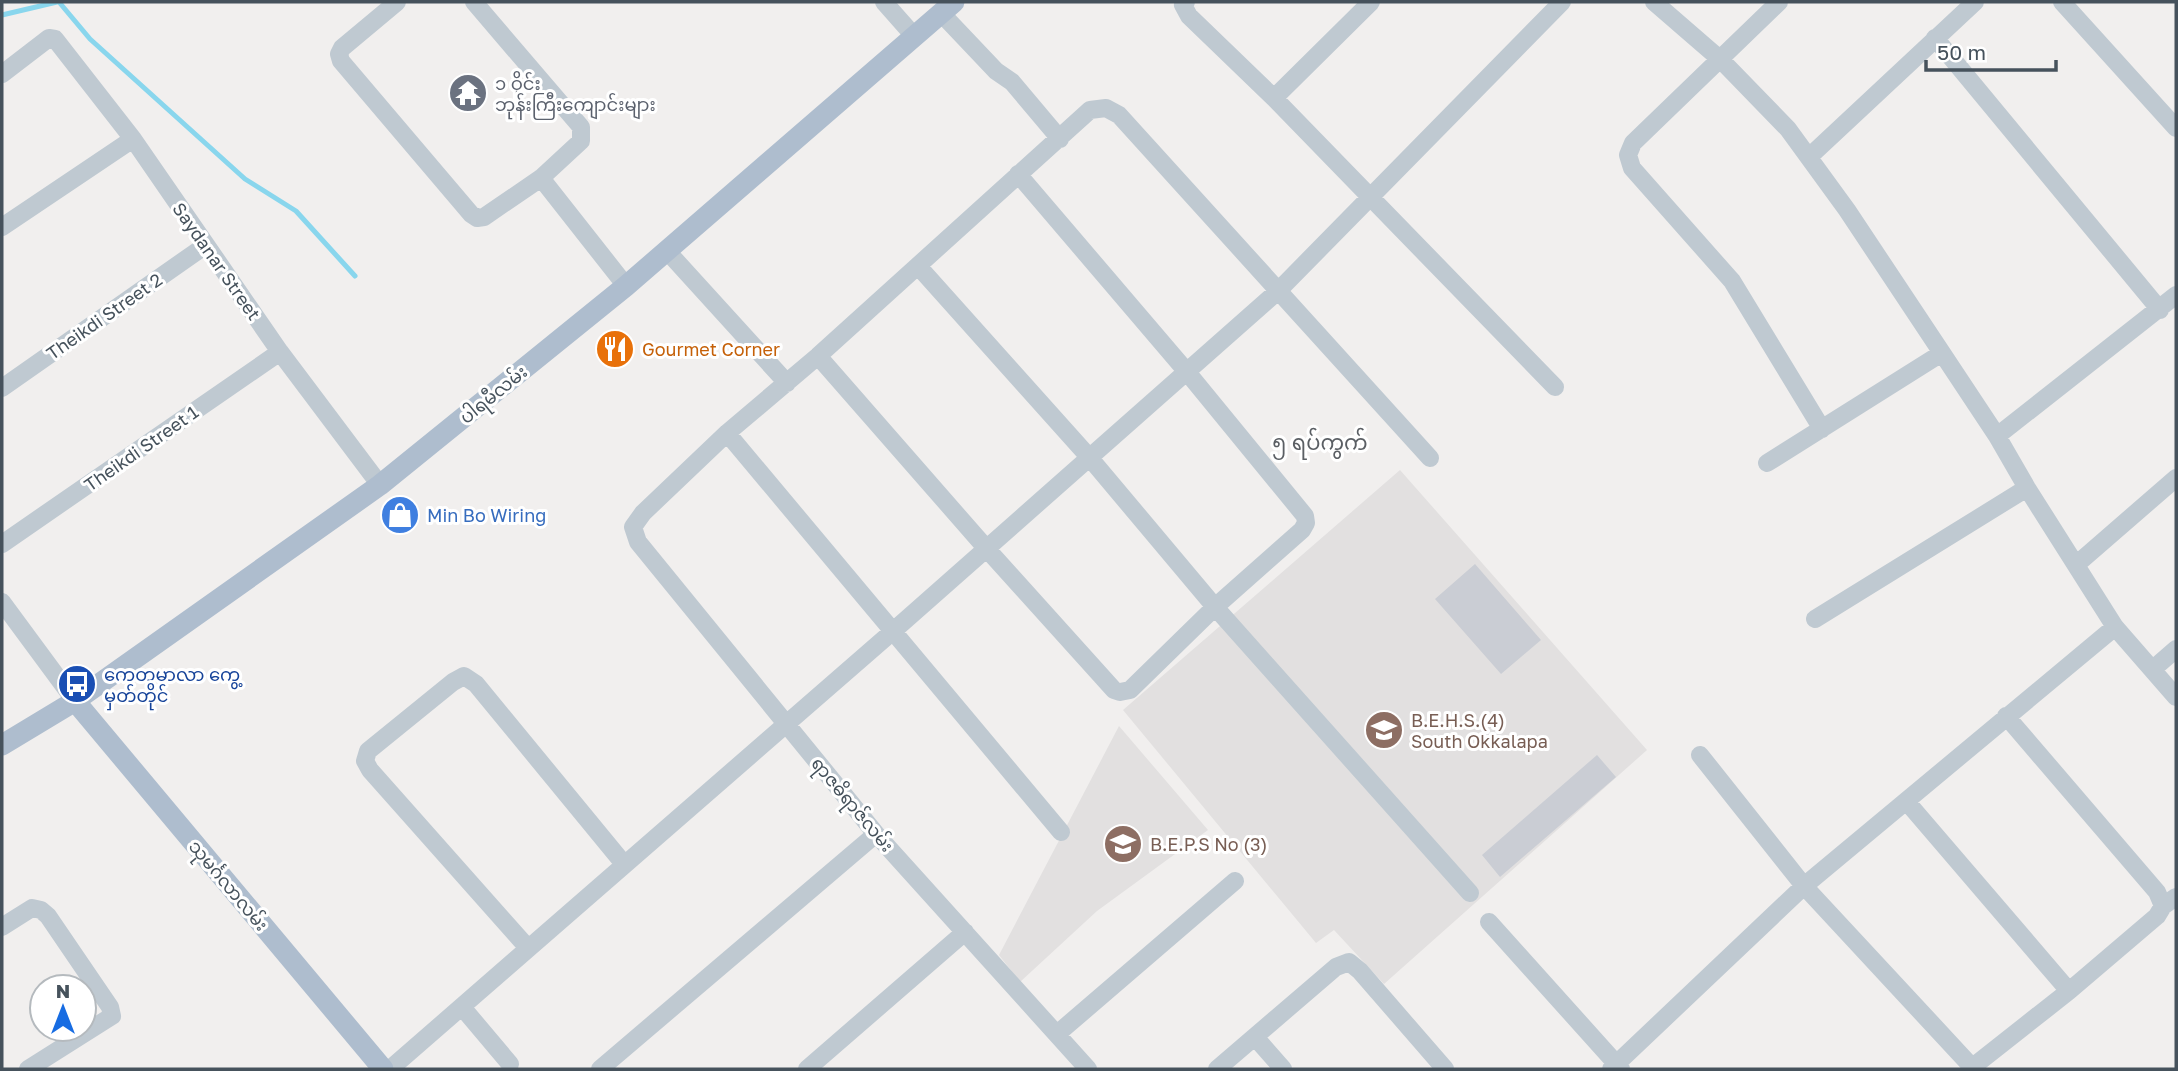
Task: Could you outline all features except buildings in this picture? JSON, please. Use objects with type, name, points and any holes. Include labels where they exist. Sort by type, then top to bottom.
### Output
[{"type":"main road","name":"ပါရမီလမ်း","points":[[2,745],[75,701],[380,485],[626,286],[948,7]]},
{"type":"main road","name":"သုမင်္ဂလာလမ်း","points":[[75,701],[383,1069]]},
{"type":"street","points":[[397,2],[342,48],[339,54],[341,61],[477,218],[484,217],[541,178],[581,141],[581,127],[474,2]]},
{"type":"street","points":[[884,2],[914,36]]},
{"type":"street","points":[[1186,2],[1183,5],[1189,16],[1274,98],[1555,387]]},
{"type":"street","points":[[1274,98],[1371,2]]},
{"type":"street","points":[[390,1069],[892,632],[1278,291],[1562,2]]},
{"type":"street","points":[[1654,2],[1721,60],[1788,129],[1847,210],[1997,436],[2115,627],[2176,697]]},
{"type":"street","points":[[1779,2],[1633,143],[1628,155],[1632,168],[1732,281],[1822,429]]},
{"type":"street","points":[[1809,157],[1975,2]]},
{"type":"street","points":[[2062,2],[2176,128]]},
{"type":"street","points":[[948,7],[996,71],[1012,82],[1060,139]]},
{"type":"street","name":"Saydanar Street","points":[[2,74],[52,38],[132,139],[279,352],[380,485]]},
{"type":"street","points":[[1935,38],[2160,310]]},
{"type":"street","points":[[1061,832],[727,433],[818,356],[1090,110],[1106,108],[1119,115],[1430,458]]},
{"type":"street","points":[[2,227],[132,139]]},
{"type":"street","points":[[818,356],[1114,690],[1130,690],[1214,607],[1302,530],[1306,523],[1305,516],[1018,174]]},
{"type":"street","points":[[541,178],[626,286]]},
{"type":"street","name":"Theikdi Street 2","points":[[2,388],[206,245]]},
{"type":"street","points":[[667,251],[787,383]]},
{"type":"street","points":[[918,266],[1089,457],[1214,607],[1470,893]]},
{"type":"street","points":[[1997,436],[2176,295]]},
{"type":"street","name":"Theikdi Street 1","points":[[2,544],[279,352]]},
{"type":"street","points":[[1767,463],[1942,353]]},
{"type":"street","name":"ရာဇဓိရာဇ်လမ်း","points":[[727,433],[643,513],[632,527],[638,542],[876,834],[1088,1069]]},
{"type":"street","points":[[2077,564],[2176,478]]},
{"type":"street","points":[[1815,619],[2027,488]]},
{"type":"street","points":[[2,602],[75,701]]},
{"type":"street","points":[[1489,922],[1616,1068],[1804,886],[2115,627]]},
{"type":"street","points":[[2153,669],[2176,649]]},
{"type":"street","points":[[528,948],[370,771],[365,761],[368,751],[464,676],[476,684],[624,864]]},
{"type":"street","points":[[1700,755],[1804,886],[1971,1068],[2070,991],[2157,916],[2170,901],[2157,892],[2006,716]]},
{"type":"street","points":[[1907,802],[2070,991]]},
{"type":"street","points":[[600,1069],[876,834]]},
{"type":"street","points":[[1057,1034],[1234,881]]},
{"type":"street","points":[[2,928],[32,908],[48,916],[110,1007],[112,1016],[28,1069]]},
{"type":"street","points":[[807,1069],[965,932]]},
{"type":"street","points":[[1217,1069],[1336,967],[1349,962],[1360,971],[1445,1069]]},
{"type":"street","points":[[462,1007],[510,1064]]},
{"type":"street","points":[[1255,1037],[1283,1069]]},
{"type":"shaded area","name":"B.E.H.S.(4) South Okkalapa","points":[[1400,470],[1647,750],[1384,984],[1334,930],[1316,943],[1123,710]]},
{"type":"shaded area","name":"B.E.P.S No (3)","points":[[1119,726],[1208,830],[1097,911],[1020,982],[999,955]]},
{"type":"waterway","points":[[2,15],[57,2]]},
{"type":"waterway","points":[[59,2],[90,39],[245,179],[296,211],[355,276]]},
{"type":"place","name":"၁ ဝိုင်း ဘုန်းကြီးကျောင်းများ","points":[[468,93]]},
{"type":"place","name":"Gourmet Corner","points":[[615,349]]},
{"type":"place","name":"Min Bo Wiring","points":[[400,515]]},
{"type":"place","name":"ကေတုမာလာ ကွေ့ မှတ်တိုင်","points":[[77,684]]},
{"type":"place","name":"B.E.H.S.(4) South Okkalapa","points":[[1384,730]]},
{"type":"place","name":"B.E.P.S No (3)","points":[[1123,844]]},
{"type":"district","name":"၅ ရပ်ကွက်","points":[[1320,442]]}]
